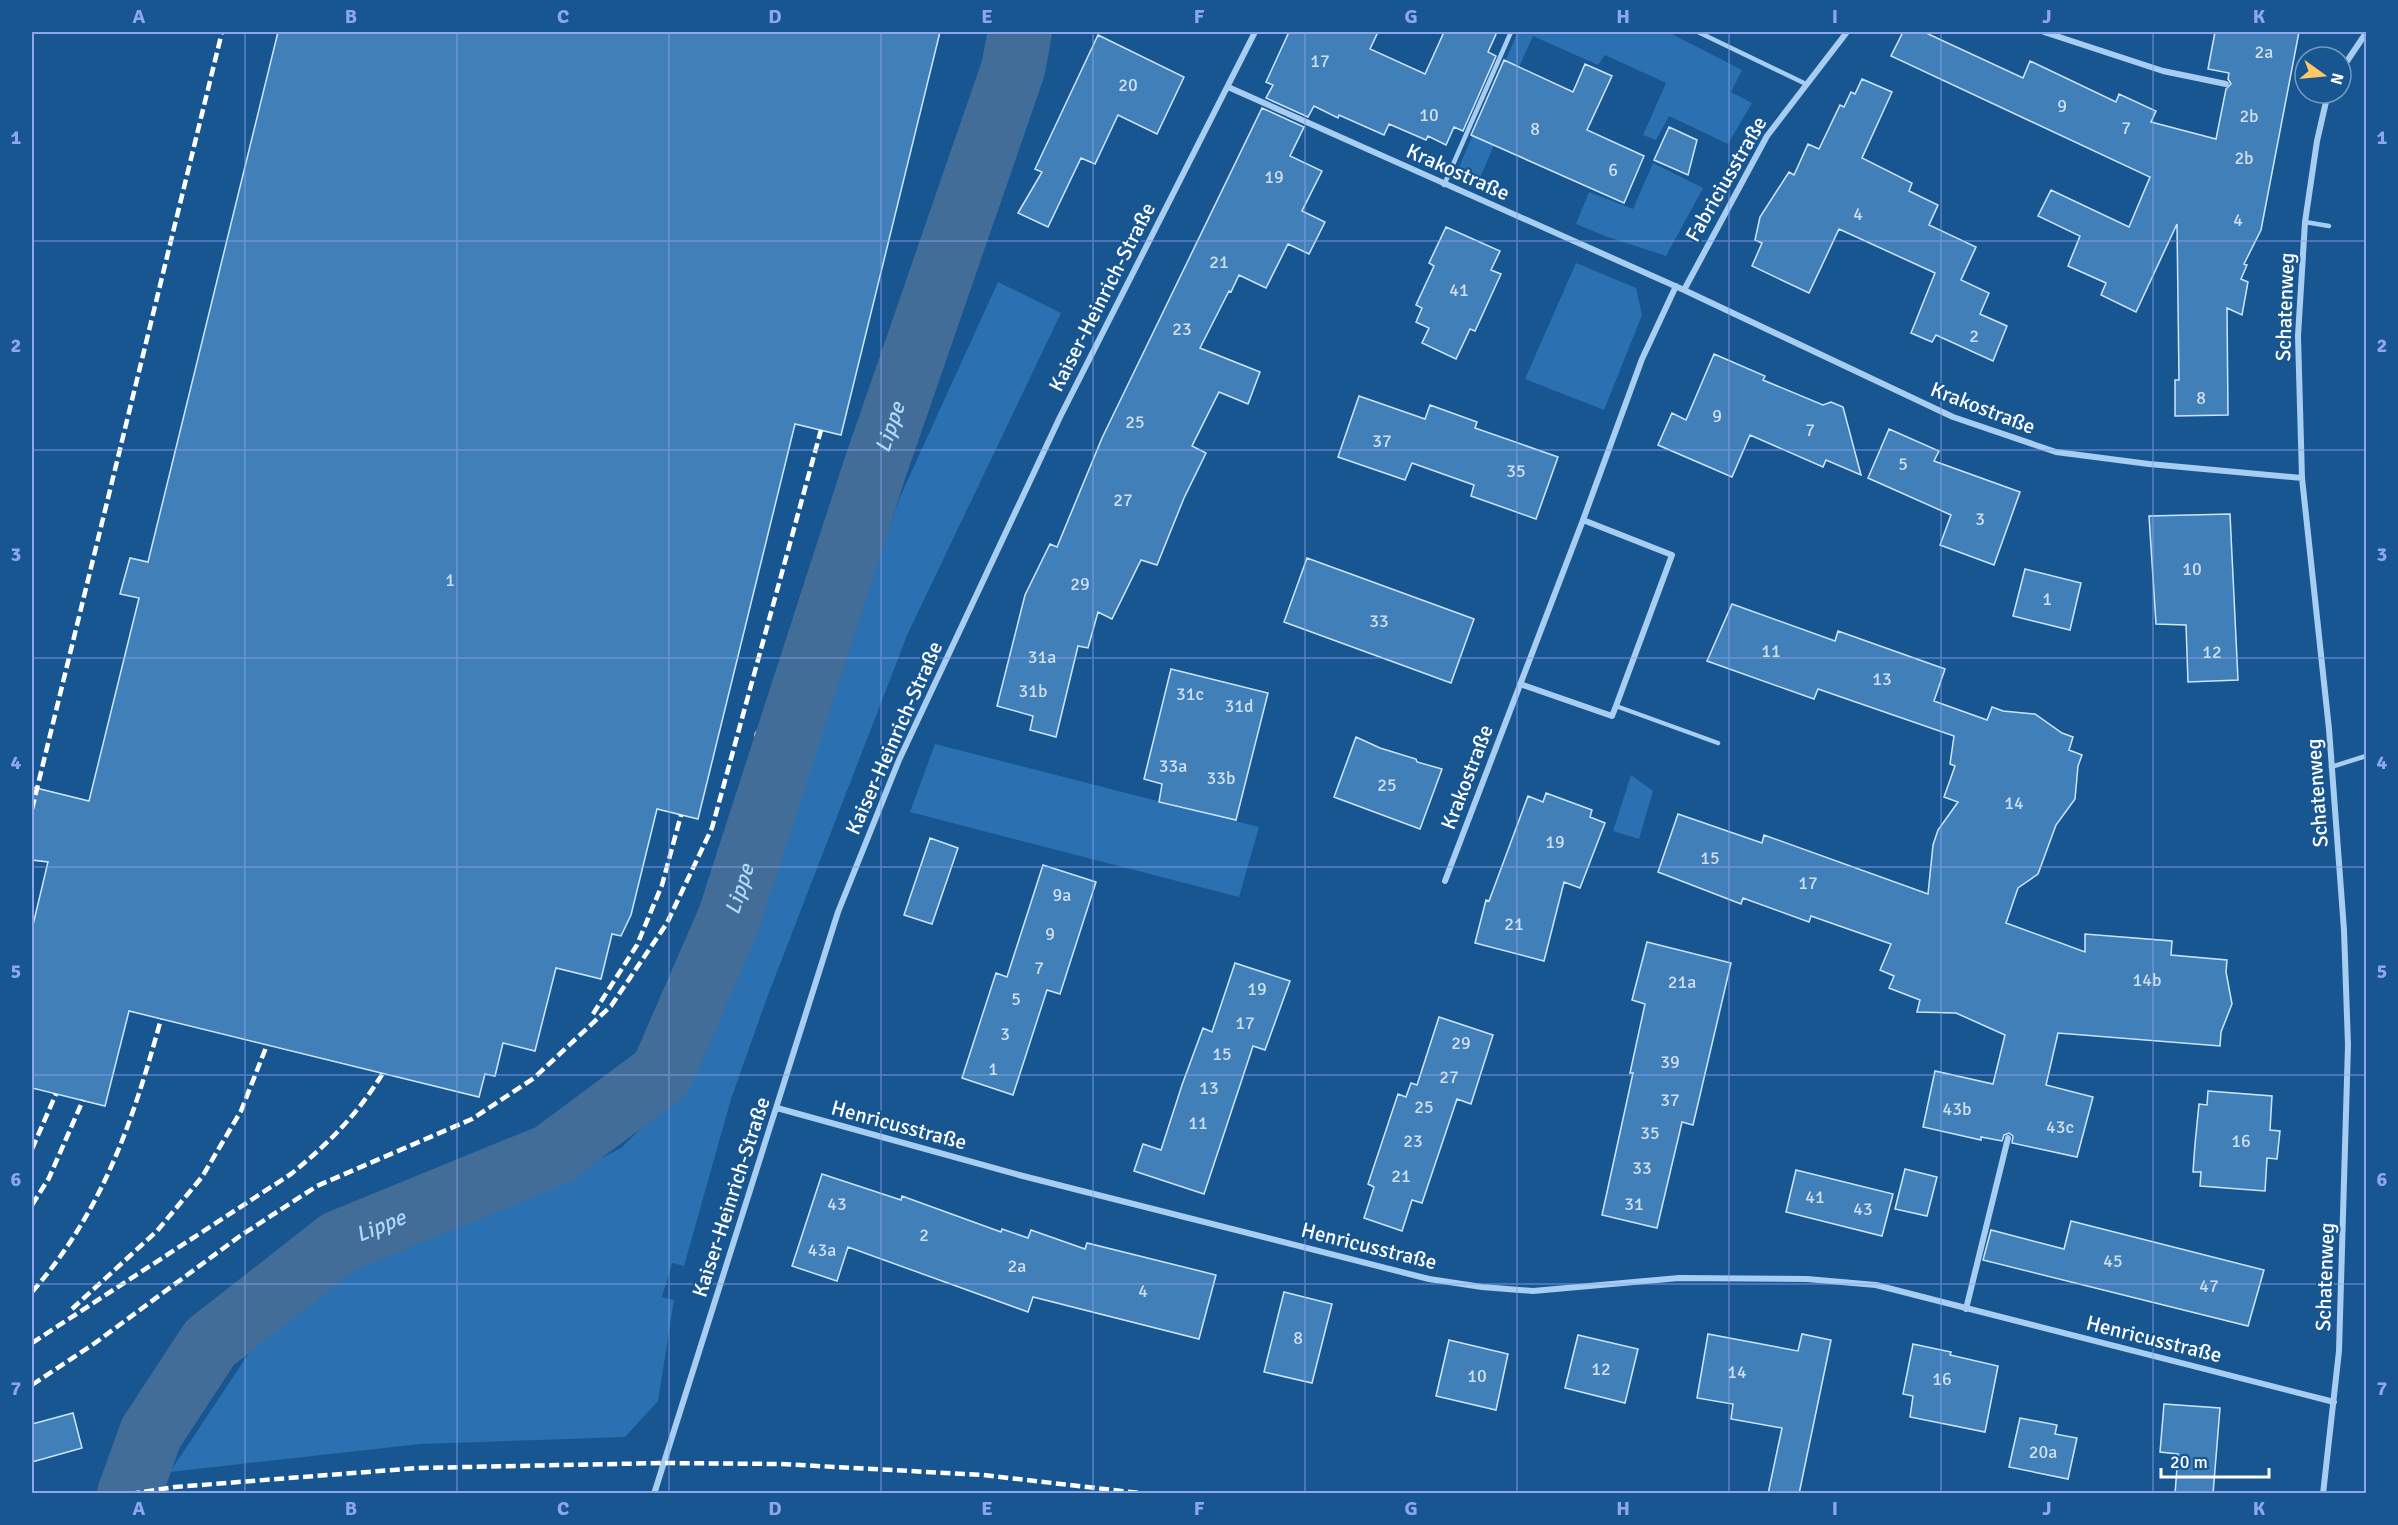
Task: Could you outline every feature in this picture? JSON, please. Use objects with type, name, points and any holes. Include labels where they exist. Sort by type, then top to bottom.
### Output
[{"type":"street","name":"Kaiser-Heinrich-Straße","points":[[654,1494],[838,912],[904,749],[1060,417],[1255,32]]},
{"type":"street","name":"Fabriciusstraße","points":[[1684,290],[1767,136],[1847,32]]},
{"type":"street","points":[[2044,32],[2163,71],[2226,84]]},
{"type":"street","points":[[2353,53],[2367,33]]},
{"type":"street","name":"Krakostraße","points":[[1228,87],[1676,286],[1953,417],[2056,452],[2149,464],[2302,478]]},
{"type":"street","name":"Schatenweg","points":[[2323,1494],[2339,1351],[2348,1045],[2344,930],[2331,767],[2302,478],[2298,336],[2305,222],[2317,141],[2325,105]]},
{"type":"street","name":"Krakostraße","points":[[1445,881],[1642,359],[1676,286]]},
{"type":"street","points":[[1520,684],[1612,716],[1616,706],[1672,555],[1583,520]]},
{"type":"street","name":"Henricusstraße","points":[[777,1108],[1013,1173],[1429,1279],[1482,1287],[1533,1291],[1679,1278],[1807,1279],[1876,1285],[2334,1402]]},
{"type":"street","points":[[1966,1309],[2008,1138]]},
{"type":"lane","points":[[1444,184],[1511,32]]},
{"type":"lane","points":[[1698,32],[1806,84]]},
{"type":"lane","points":[[2305,222],[2329,226]]},
{"type":"lane","points":[[1616,706],[1719,743]]},
{"type":"lane","points":[[2331,767],[2367,756]]},
{"type":"shaded area","points":[[1518,32],[1668,32],[1742,70],[1731,92],[1752,103],[1728,144],[1669,116],[1656,140],[1643,135],[1666,83],[1605,55],[1598,65],[1533,36],[1500,109],[1494,145],[1479,180],[1458,169]]},
{"type":"shaded area","points":[[1653,163],[1703,188],[1666,256],[1576,224],[1589,192],[1633,209]]},
{"type":"shaded area","points":[[1576,263],[1636,288],[1642,315],[1604,410],[1525,379]]},
{"type":"shaded area","points":[[998,282],[1061,313],[908,633],[768,995],[731,1099],[684,1266],[672,1263],[662,1297],[674,1300],[658,1401],[625,1437],[420,1444],[170,1472],[249,1353],[320,1279],[395,1241],[465,1214],[539,1191],[621,1148],[667,1103],[715,1025],[752,928],[818,724],[900,497]]},
{"type":"shaded area","points":[[935,744],[1259,827],[1239,897],[910,812]]},
{"type":"shaded area","points":[[1631,775],[1653,791],[1639,839],[1613,831]]},
{"type":"building","points":[[278,32],[940,32],[841,435],[795,424],[698,819],[657,809],[631,915],[621,936],[612,934],[601,979],[556,968],[535,1051],[503,1043],[495,1076],[485,1074],[479,1097],[129,1011],[105,1106],[32,1088],[32,929],[48,862],[32,860],[32,787],[89,801],[139,598],[120,594],[130,558],[148,562]]},
{"type":"building","points":[[1289,32],[1378,32],[1370,49],[1425,74],[1444,32],[1497,32],[1488,52],[1496,56],[1463,131],[1454,127],[1446,145],[1428,136],[1426,140],[1389,124],[1384,135],[1339,115],[1338,118],[1314,106],[1308,117],[1266,98],[1273,85],[1266,82]]},
{"type":"building","points":[[1903,32],[1924,32],[2023,78],[2030,61],[2116,102],[2119,94],[2156,111],[2151,122],[2216,139],[2226,89],[2231,84],[2228,79],[2229,73],[2208,69],[2215,32],[2299,32],[2297,45],[2293,45],[2293,63],[2261,230],[2244,264],[2247,265],[2241,279],[2248,282],[2242,315],[2227,308],[2228,415],[2175,416],[2175,380],[2179,380],[2177,224],[2136,312],[2101,295],[2106,283],[2068,266],[2080,236],[2038,216],[2051,190],[2129,227],[2150,177],[1891,56]]},
{"type":"building","points":[[1098,35],[1184,77],[1157,134],[1118,115],[1095,164],[1081,158],[1048,227],[1018,213],[1042,172],[1035,169]]},
{"type":"building","points":[[1504,60],[1573,92],[1585,64],[1612,76],[1587,130],[1644,156],[1624,203],[1471,135]]},
{"type":"building","points":[[1862,79],[1892,92],[1862,158],[1912,183],[1909,191],[1938,205],[1929,225],[1976,247],[1961,280],[1989,293],[1980,314],[2007,326],[1993,361],[1936,335],[1932,342],[1911,333],[1935,273],[1839,229],[1809,293],[1752,266],[1762,243],[1755,240],[1760,217],[1789,172],[1794,175],[1808,144],[1819,149],[1840,105],[1844,107],[1851,92],[1855,94]]},
{"type":"building","points":[[1262,108],[1304,127],[1290,156],[1322,171],[1302,211],[1325,222],[1309,254],[1288,244],[1266,288],[1239,275],[1231,292],[1229,291],[1200,348],[1260,372],[1248,404],[1219,392],[1192,446],[1206,453],[1184,498],[1157,565],[1141,560],[1112,619],[1098,612],[1088,648],[1078,646],[1056,737],[1030,730],[1033,716],[997,706],[1025,595],[1050,544],[1057,547],[1102,438]]},
{"type":"building","points":[[1669,127],[1697,140],[1688,175],[1654,160]]},
{"type":"building","points":[[1446,227],[1500,251],[1491,270],[1501,274],[1475,331],[1470,329],[1456,359],[1422,343],[1429,328],[1416,322],[1422,308],[1416,305],[1434,266],[1429,263]]},
{"type":"building","points":[[1714,354],[1765,376],[1763,380],[1823,405],[1831,402],[1843,407],[1861,475],[1826,460],[1823,467],[1750,435],[1732,477],[1658,445],[1672,413],[1686,420]]},
{"type":"building","points":[[1359,396],[1425,419],[1430,405],[1477,422],[1475,428],[1558,457],[1536,519],[1471,496],[1474,485],[1412,463],[1405,480],[1338,457]]},
{"type":"building","points":[[1889,429],[1939,451],[1934,461],[2020,492],[1994,565],[1940,545],[1951,515],[1868,478]]},
{"type":"building","points":[[2230,514],[2238,680],[2188,682],[2186,625],[2156,624],[2149,516]]},
{"type":"building","points":[[1307,558],[1474,619],[1451,683],[1284,622]]},
{"type":"building","points":[[2025,569],[2081,583],[2070,630],[2013,616]]},
{"type":"building","points":[[1732,604],[1835,641],[1838,631],[1945,669],[1934,701],[1987,720],[1992,707],[2003,711],[2035,714],[2062,733],[2073,737],[2069,750],[2082,755],[2078,766],[2075,799],[2056,825],[2038,874],[2018,888],[2006,923],[2085,952],[2085,934],[2172,941],[2171,955],[2227,960],[2226,972],[2232,1004],[2221,1032],[2220,1046],[2058,1033],[2046,1085],[2093,1097],[2077,1157],[2012,1143],[2013,1136],[2009,1133],[2004,1135],[2002,1141],[1981,1137],[1981,1140],[1923,1127],[1935,1071],[1993,1084],[2005,1035],[1956,1013],[1917,1012],[1920,1000],[1889,988],[1894,976],[1880,970],[1891,944],[1811,916],[1809,922],[1743,898],[1741,904],[1658,872],[1678,814],[1762,843],[1764,835],[1928,894],[1933,845],[1938,830],[1958,802],[1944,797],[1955,766],[1950,764],[1954,736],[1818,689],[1814,699],[1707,661]]},
{"type":"building","points":[[1171,669],[1268,693],[1236,820],[1159,802],[1162,784],[1144,779]]},
{"type":"building","points":[[1356,737],[1380,748],[1416,759],[1417,762],[1442,769],[1420,829],[1334,797]]},
{"type":"building","points":[[1546,793],[1592,810],[1590,817],[1605,823],[1580,888],[1564,882],[1544,961],[1475,943],[1486,900],[1489,901],[1528,796],[1543,802]]},
{"type":"building","points":[[930,838],[958,848],[932,924],[904,915]]},
{"type":"building","points":[[1043,865],[1096,882],[1060,994],[1047,990],[1013,1095],[962,1078],[996,973],[1007,977]]},
{"type":"building","points":[[1647,942],[1731,963],[1693,1125],[1682,1122],[1657,1228],[1602,1215],[1633,1073],[1630,1073],[1645,1004],[1632,1000]]},
{"type":"building","points":[[1235,963],[1290,981],[1265,1050],[1253,1046],[1204,1194],[1134,1171],[1143,1144],[1161,1150],[1203,1028],[1212,1032]]},
{"type":"building","points":[[1439,1017],[1493,1035],[1471,1104],[1457,1099],[1422,1203],[1412,1200],[1402,1231],[1364,1218],[1374,1187],[1368,1184],[1398,1094],[1406,1097],[1411,1083],[1417,1085]]},
{"type":"building","points":[[2208,1091],[2272,1096],[2270,1130],[2280,1131],[2277,1159],[2267,1158],[2265,1191],[2200,1186],[2201,1172],[2193,1172],[2195,1144],[2199,1104],[2207,1105]]},
{"type":"building","points":[[1905,1169],[1937,1177],[1927,1216],[1895,1209]]},
{"type":"building","points":[[1796,1170],[1893,1194],[1882,1236],[1786,1212]]},
{"type":"building","points":[[822,1174],[901,1200],[902,1196],[1001,1232],[1002,1229],[1028,1238],[1031,1230],[1085,1249],[1087,1243],[1216,1275],[1199,1339],[1033,1297],[1028,1312],[848,1247],[837,1281],[792,1266]]},
{"type":"building","points":[[2071,1221],[2264,1270],[2248,1326],[1983,1260],[1991,1230],[2064,1249]]},
{"type":"building","points":[[1284,1292],[1332,1304],[1312,1383],[1264,1372]]},
{"type":"building","points":[[1708,1334],[1798,1351],[1802,1334],[1831,1340],[1799,1494],[1768,1494],[1782,1428],[1731,1419],[1733,1404],[1697,1398]]},
{"type":"building","points":[[1578,1335],[1638,1349],[1625,1403],[1565,1388]]},
{"type":"building","points":[[1449,1340],[1508,1354],[1496,1410],[1436,1396]]},
{"type":"building","points":[[1913,1344],[1998,1366],[1985,1432],[1910,1417],[1913,1396],[1903,1394]]},
{"type":"building","points":[[2164,1404],[2220,1408],[2213,1494],[2175,1494],[2178,1454],[2160,1452]]},
{"type":"building","points":[[73,1413],[82,1448],[32,1462],[32,1424]]},
{"type":"building","points":[[2020,1418],[2057,1425],[2055,1434],[2077,1438],[2068,1479],[2009,1467]]},
{"type":"waterway","name":"Lippe","points":[[129,1494],[151,1433],[210,1343],[339,1242],[552,1155],[662,1073],[729,919],[874,471],[1013,69],[1020,32]]},
{"type":"waterway","points":[[759,735],[788,731]]},
{"type":"railway","points":[[32,809],[222,32]]},
{"type":"railway","points":[[32,1385],[95,1343],[240,1236],[317,1186],[472,1119],[534,1078],[611,1006],[667,923],[712,828],[821,430]]},
{"type":"railway","points":[[593,1014],[637,945],[662,885],[681,815]]},
{"type":"railway","points":[[32,1292],[57,1261],[97,1197],[127,1129],[161,1019]]},
{"type":"railway","points":[[72,1309],[157,1231],[202,1177],[241,1111],[267,1045]]},
{"type":"railway","points":[[32,1343],[291,1174],[342,1128],[383,1073]]},
{"type":"railway","points":[[32,1149],[56,1094]]},
{"type":"railway","points":[[32,1205],[49,1178],[83,1100]]},
{"type":"railway","points":[[130,1494],[175,1487],[418,1468],[663,1463],[781,1464],[983,1475],[1148,1494]]}]
